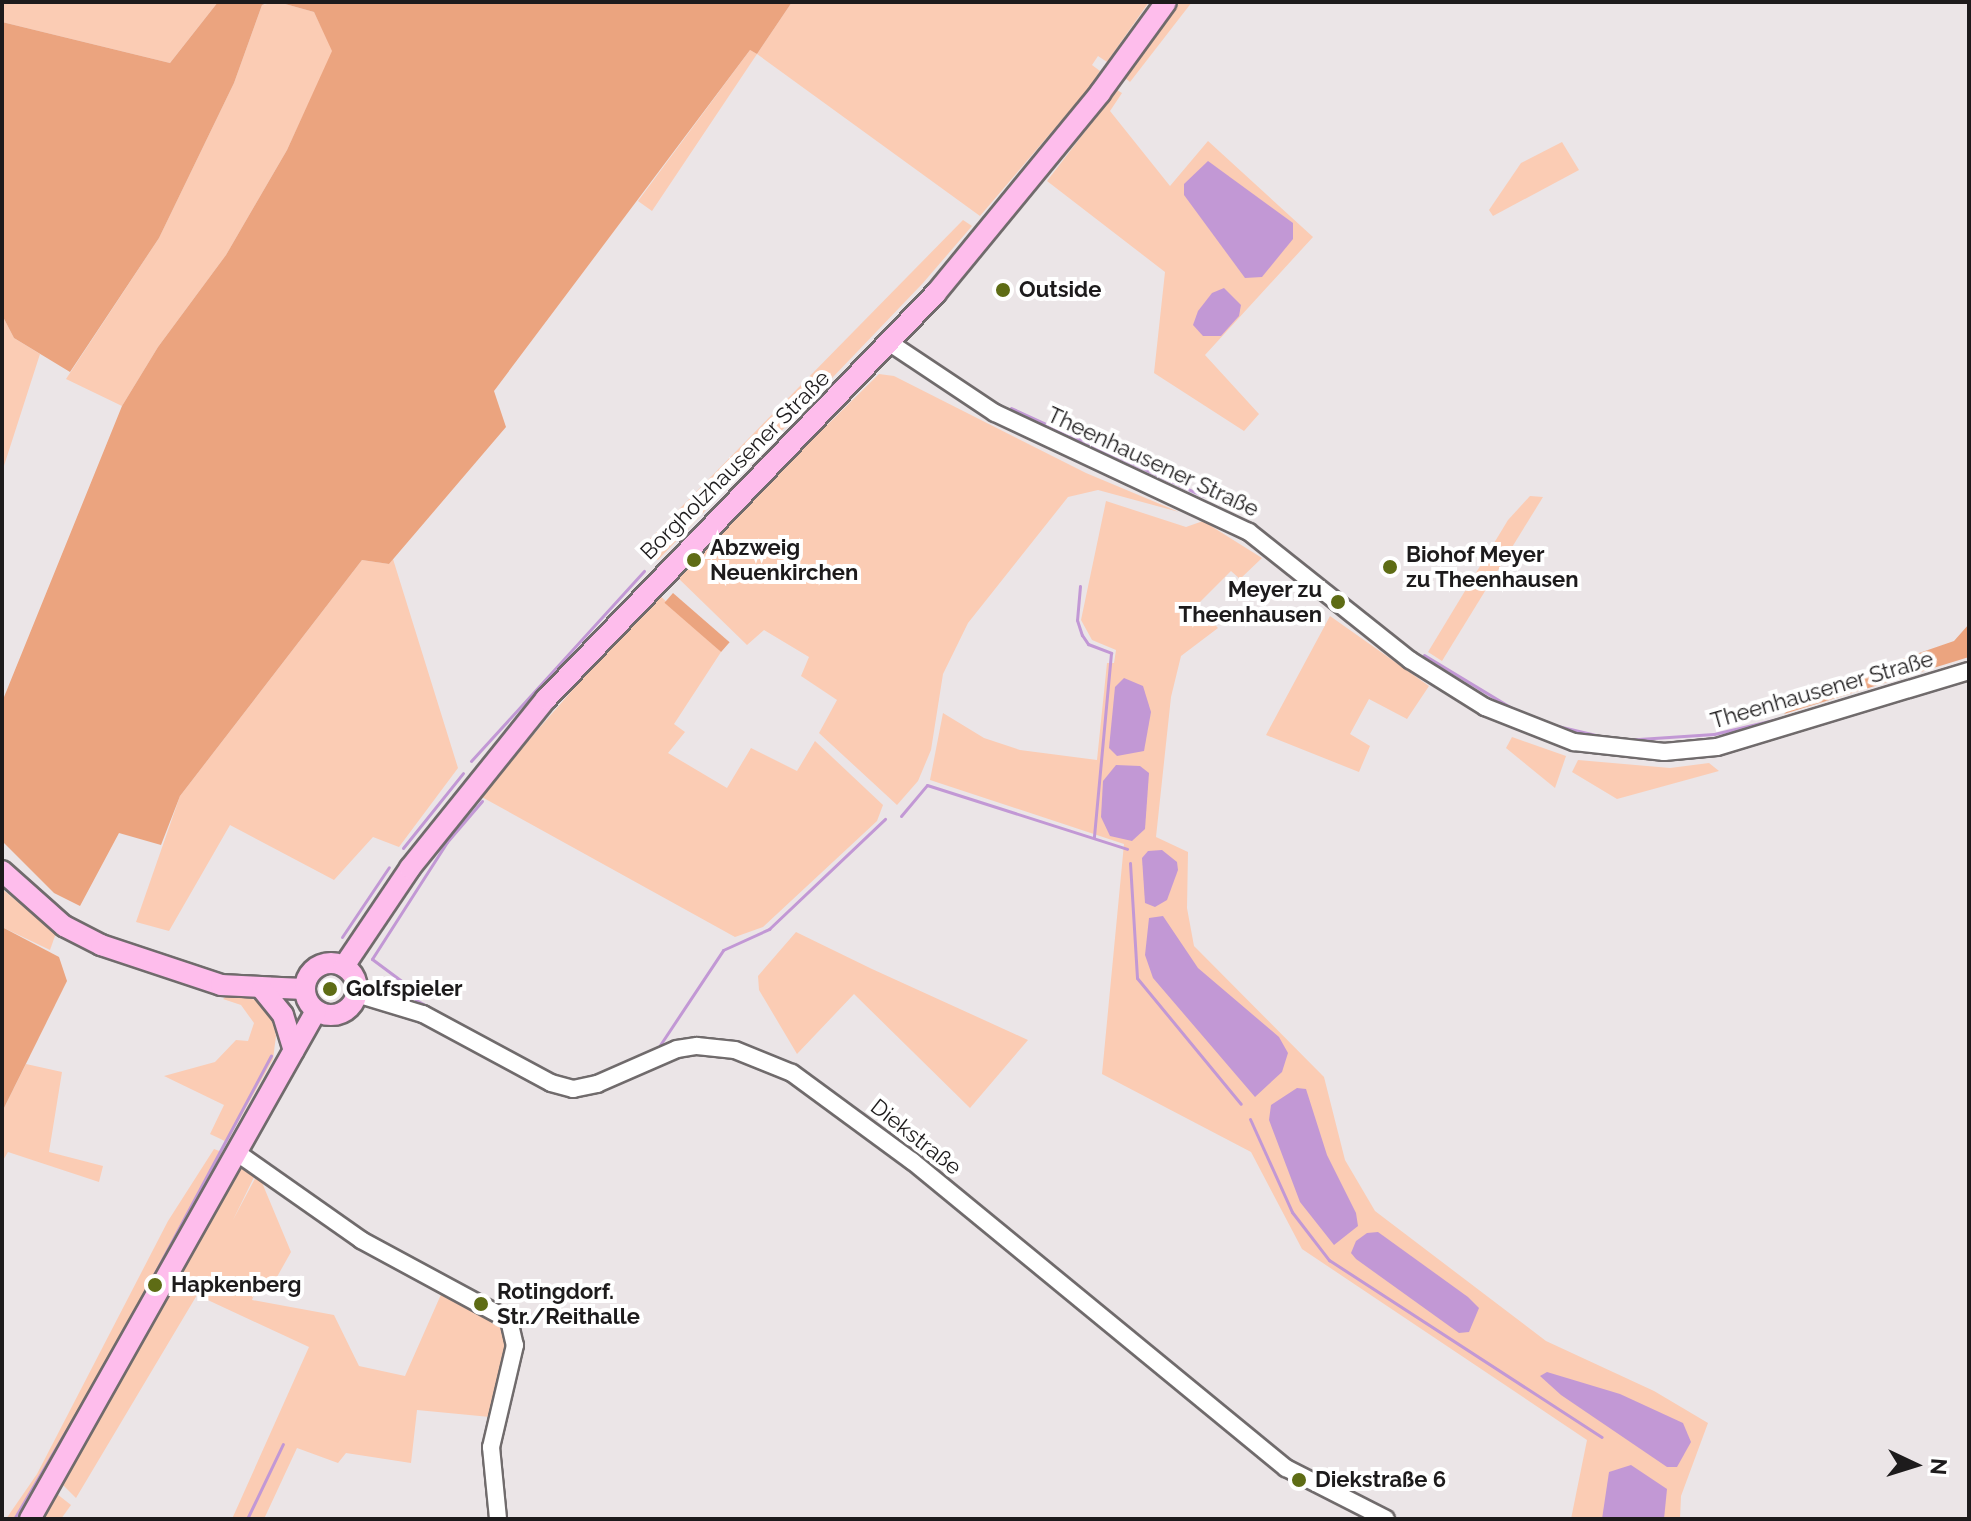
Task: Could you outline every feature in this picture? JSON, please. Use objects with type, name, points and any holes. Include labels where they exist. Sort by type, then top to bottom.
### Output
[{"type":"main road","name":"Borgholzhausener Straße","points":[[344,966],[410,868],[546,699],[890,343],[991,230],[1166,2]]},
{"type":"main road","points":[[2,871],[64,926],[101,945],[201,980],[262,989],[304,989]]},
{"type":"main road","points":[[304,989],[317,966],[344,966],[355,978],[357,994],[341,1014],[316,1011]]},
{"type":"main road","points":[[262,989],[283,1015],[294,1050]]},
{"type":"main road","points":[[304,989],[316,1011]]},
{"type":"main road","points":[[30,1519],[131,1348],[316,1011]]},
{"type":"street","name":"Theenhausener Straße","points":[[890,343],[995,413],[1249,532],[1410,660],[1485,707],[1574,742],[1664,752],[1717,747],[1969,671]]},
{"type":"street","name":"Diekstraße","points":[[357,994],[423,1014],[551,1083],[573,1089],[597,1084],[677,1049],[697,1046],[735,1050],[792,1073],[912,1161],[1286,1468],[1386,1519]]},
{"type":"street","points":[[236,1152],[361,1240],[503,1314],[512,1325],[515,1345],[491,1447],[498,1519]]},
{"type":"shaded area","points":[[2,2],[218,2],[170,63],[2,22]]},
{"type":"shaded area","points":[[218,2],[270,2],[262,5],[234,83],[159,238],[70,372],[14,338],[2,315],[2,22],[170,63]]},
{"type":"shaded area","points":[[278,2],[314,12],[333,51],[287,150],[226,255],[158,347],[122,406],[66,379],[159,238],[234,83],[262,5]]},
{"type":"shaded area","points":[[278,2],[792,2],[757,54],[750,50],[494,391],[506,427],[389,564],[362,560],[180,796],[161,845],[119,833],[80,906],[54,893],[2,841],[2,702],[122,406],[158,347],[226,255],[287,150],[332,51],[314,12]]},
{"type":"shaded area","points":[[792,2],[1149,2],[1107,62],[1098,56],[1092,65],[1100,71],[1089,88],[980,216],[757,54]]},
{"type":"shaded area","points":[[1180,2],[1192,2],[1130,82],[1125,78]]},
{"type":"shaded area","points":[[750,50],[757,54],[652,211],[638,201]]},
{"type":"shaded area","points":[[1117,90],[1122,93],[1110,111],[1170,186],[1208,141],[1313,237],[1205,355],[1259,414],[1244,431],[1154,373],[1165,272],[1047,181]]},
{"type":"shaded area","points":[[1562,142],[1579,170],[1493,216],[1489,210],[1521,163]]},
{"type":"shaded area","points":[[1208,161],[1293,223],[1293,239],[1262,277],[1245,278],[1184,195],[1184,184]]},
{"type":"shaded area","points":[[963,220],[972,226],[923,283],[658,560],[642,547]]},
{"type":"shaded area","points":[[1224,288],[1241,305],[1239,316],[1221,336],[1203,336],[1193,325],[1198,311],[1212,293]]},
{"type":"shaded area","points":[[2,315],[14,338],[40,354],[2,472]]},
{"type":"shaded area","points":[[879,374],[894,376],[1086,473],[1179,512],[1098,490],[1068,497],[968,623],[943,674],[931,750],[918,781],[897,805],[819,733],[837,700],[801,676],[809,657],[764,630],[747,645],[675,575]]},
{"type":"shaded area","points":[[1530,496],[1543,497],[1442,661],[1428,652],[1508,520]]},
{"type":"shaded area","points":[[1106,501],[1186,527],[1203,521],[1262,558],[1240,579],[1231,571],[1197,605],[1218,628],[1181,656],[1171,697],[1156,837],[1188,852],[1187,908],[1194,946],[1324,1077],[1345,1160],[1375,1211],[1546,1341],[1654,1391],[1708,1423],[1681,1496],[1680,1519],[1571,1519],[1587,1440],[1302,1249],[1251,1152],[1102,1074],[1124,844],[930,780],[943,713],[984,738],[1020,750],[1097,760],[1107,663],[1114,663],[1116,650],[1092,640],[1081,620]]},
{"type":"shaded area","points":[[393,559],[458,768],[399,847],[373,837],[334,880],[230,825],[169,931],[136,922],[180,796],[362,560],[389,564]]},
{"type":"shaded area","points":[[657,593],[721,652],[674,724],[685,732],[668,753],[727,788],[751,748],[797,771],[815,741],[883,805],[877,821],[763,927],[735,937],[480,796]]},
{"type":"shaded area","points":[[673,593],[730,642],[721,652],[664,603]]},
{"type":"shaded area","points":[[1330,616],[1429,686],[1407,719],[1369,699],[1350,734],[1370,746],[1359,772],[1266,735]]},
{"type":"shaded area","points":[[1969,624],[1969,657],[1784,714],[1806,692],[1954,641]]},
{"type":"shaded area","points":[[1124,678],[1143,686],[1151,712],[1144,751],[1117,756],[1109,748],[1115,687]]},
{"type":"shaded area","points":[[1512,737],[1566,756],[1555,788],[1506,748]]},
{"type":"shaded area","points":[[1578,760],[1670,768],[1709,763],[1719,771],[1617,799],[1572,772]]},
{"type":"shaded area","points":[[1116,765],[1140,766],[1149,773],[1145,829],[1132,841],[1110,836],[1101,817],[1103,781]]},
{"type":"shaded area","points":[[1162,850],[1177,862],[1178,870],[1167,900],[1155,907],[1145,903],[1142,858],[1148,851]]},
{"type":"shaded area","points":[[2,889],[56,933],[50,950],[2,927]]},
{"type":"shaded area","points":[[1163,916],[1198,968],[1279,1037],[1288,1053],[1282,1072],[1255,1097],[1153,978],[1145,955],[1149,918]]},
{"type":"shaded area","points":[[2,927],[59,957],[67,981],[2,1112]]},
{"type":"shaded area","points":[[796,932],[1028,1040],[970,1108],[854,994],[797,1054],[759,990],[758,976]]},
{"type":"shaded area","points":[[229,994],[260,1001],[276,1014],[272,1018],[276,1036],[273,1059],[227,1142],[210,1134],[224,1105],[164,1076],[215,1062],[236,1040],[248,1041],[254,1023],[241,1005],[223,999]]},
{"type":"shaded area","points":[[26,1064],[62,1072],[49,1152],[103,1166],[99,1182],[8,1152],[2,1162],[2,1112]]},
{"type":"shaded area","points":[[1297,1088],[1306,1089],[1327,1155],[1356,1213],[1358,1226],[1334,1245],[1300,1202],[1269,1120],[1271,1105]]},
{"type":"shaded area","points":[[214,1149],[222,1152],[45,1477],[17,1519],[6,1519],[37,1474],[168,1221]]},
{"type":"shaded area","points":[[242,1166],[256,1173],[233,1220],[258,1173],[291,1252],[273,1284],[257,1287],[252,1300],[334,1315],[359,1366],[405,1376],[443,1290],[508,1328],[506,1366],[490,1417],[417,1410],[411,1463],[346,1453],[338,1463],[297,1448],[264,1519],[232,1519],[309,1347],[197,1295],[76,1498],[62,1484]]},
{"type":"shaded area","points":[[1378,1232],[1468,1297],[1479,1308],[1469,1332],[1459,1333],[1356,1259],[1351,1253],[1356,1241],[1367,1233]]},
{"type":"shaded area","points":[[1547,1372],[1620,1394],[1683,1423],[1691,1442],[1677,1467],[1667,1467],[1561,1395],[1540,1376]]},
{"type":"shaded area","points":[[1631,1465],[1667,1489],[1664,1519],[1602,1519],[1609,1472]]},
{"type":"shaded area","points":[[57,1494],[71,1505],[61,1519],[40,1519]]},
{"type":"waterway","points":[[1011,408],[1203,496]]},
{"type":"waterway","points":[[471,761],[644,571]]},
{"type":"waterway","points":[[1080,586],[1077,620],[1082,635],[1088,644],[1111,653],[1094,837]]},
{"type":"waterway","points":[[1424,655],[1513,709]]},
{"type":"waterway","points":[[1624,740],[1714,734],[1786,717]]},
{"type":"waterway","points":[[1549,724],[1608,738]]},
{"type":"waterway","points":[[403,848],[463,773]]},
{"type":"waterway","points":[[901,816],[927,785],[1127,849]]},
{"type":"waterway","points":[[482,801],[447,842],[372,959],[415,991],[416,1000],[521,1058]]},
{"type":"waterway","points":[[660,1045],[723,950],[769,929],[885,819]]},
{"type":"waterway","points":[[1130,863],[1137,978],[1241,1104]]},
{"type":"waterway","points":[[342,937],[389,867]]},
{"type":"waterway","points":[[14,1519],[117,1344],[271,1055]]},
{"type":"waterway","points":[[1250,1119],[1292,1212],[1329,1260],[1602,1437]]},
{"type":"waterway","points":[[247,1519],[283,1444]]},
{"type":"place","name":"Outside","points":[[1003,290]]},
{"type":"place","name":"Abzweig Neuenkirchen","points":[[694,560]]},
{"type":"place","name":"Biohof Meyer zu Theenhausen","points":[[1390,567]]},
{"type":"place","name":"Meyer zu Theenhausen","points":[[1338,602]]},
{"type":"place","name":"Golfspieler","points":[[330,989]]},
{"type":"place","name":"Hapkenberg","points":[[155,1285]]},
{"type":"place","name":"Rotingdorf. Str./Reithalle","points":[[481,1304]]},
{"type":"place","name":"Diekstraße 6","points":[[1299,1480]]}]
